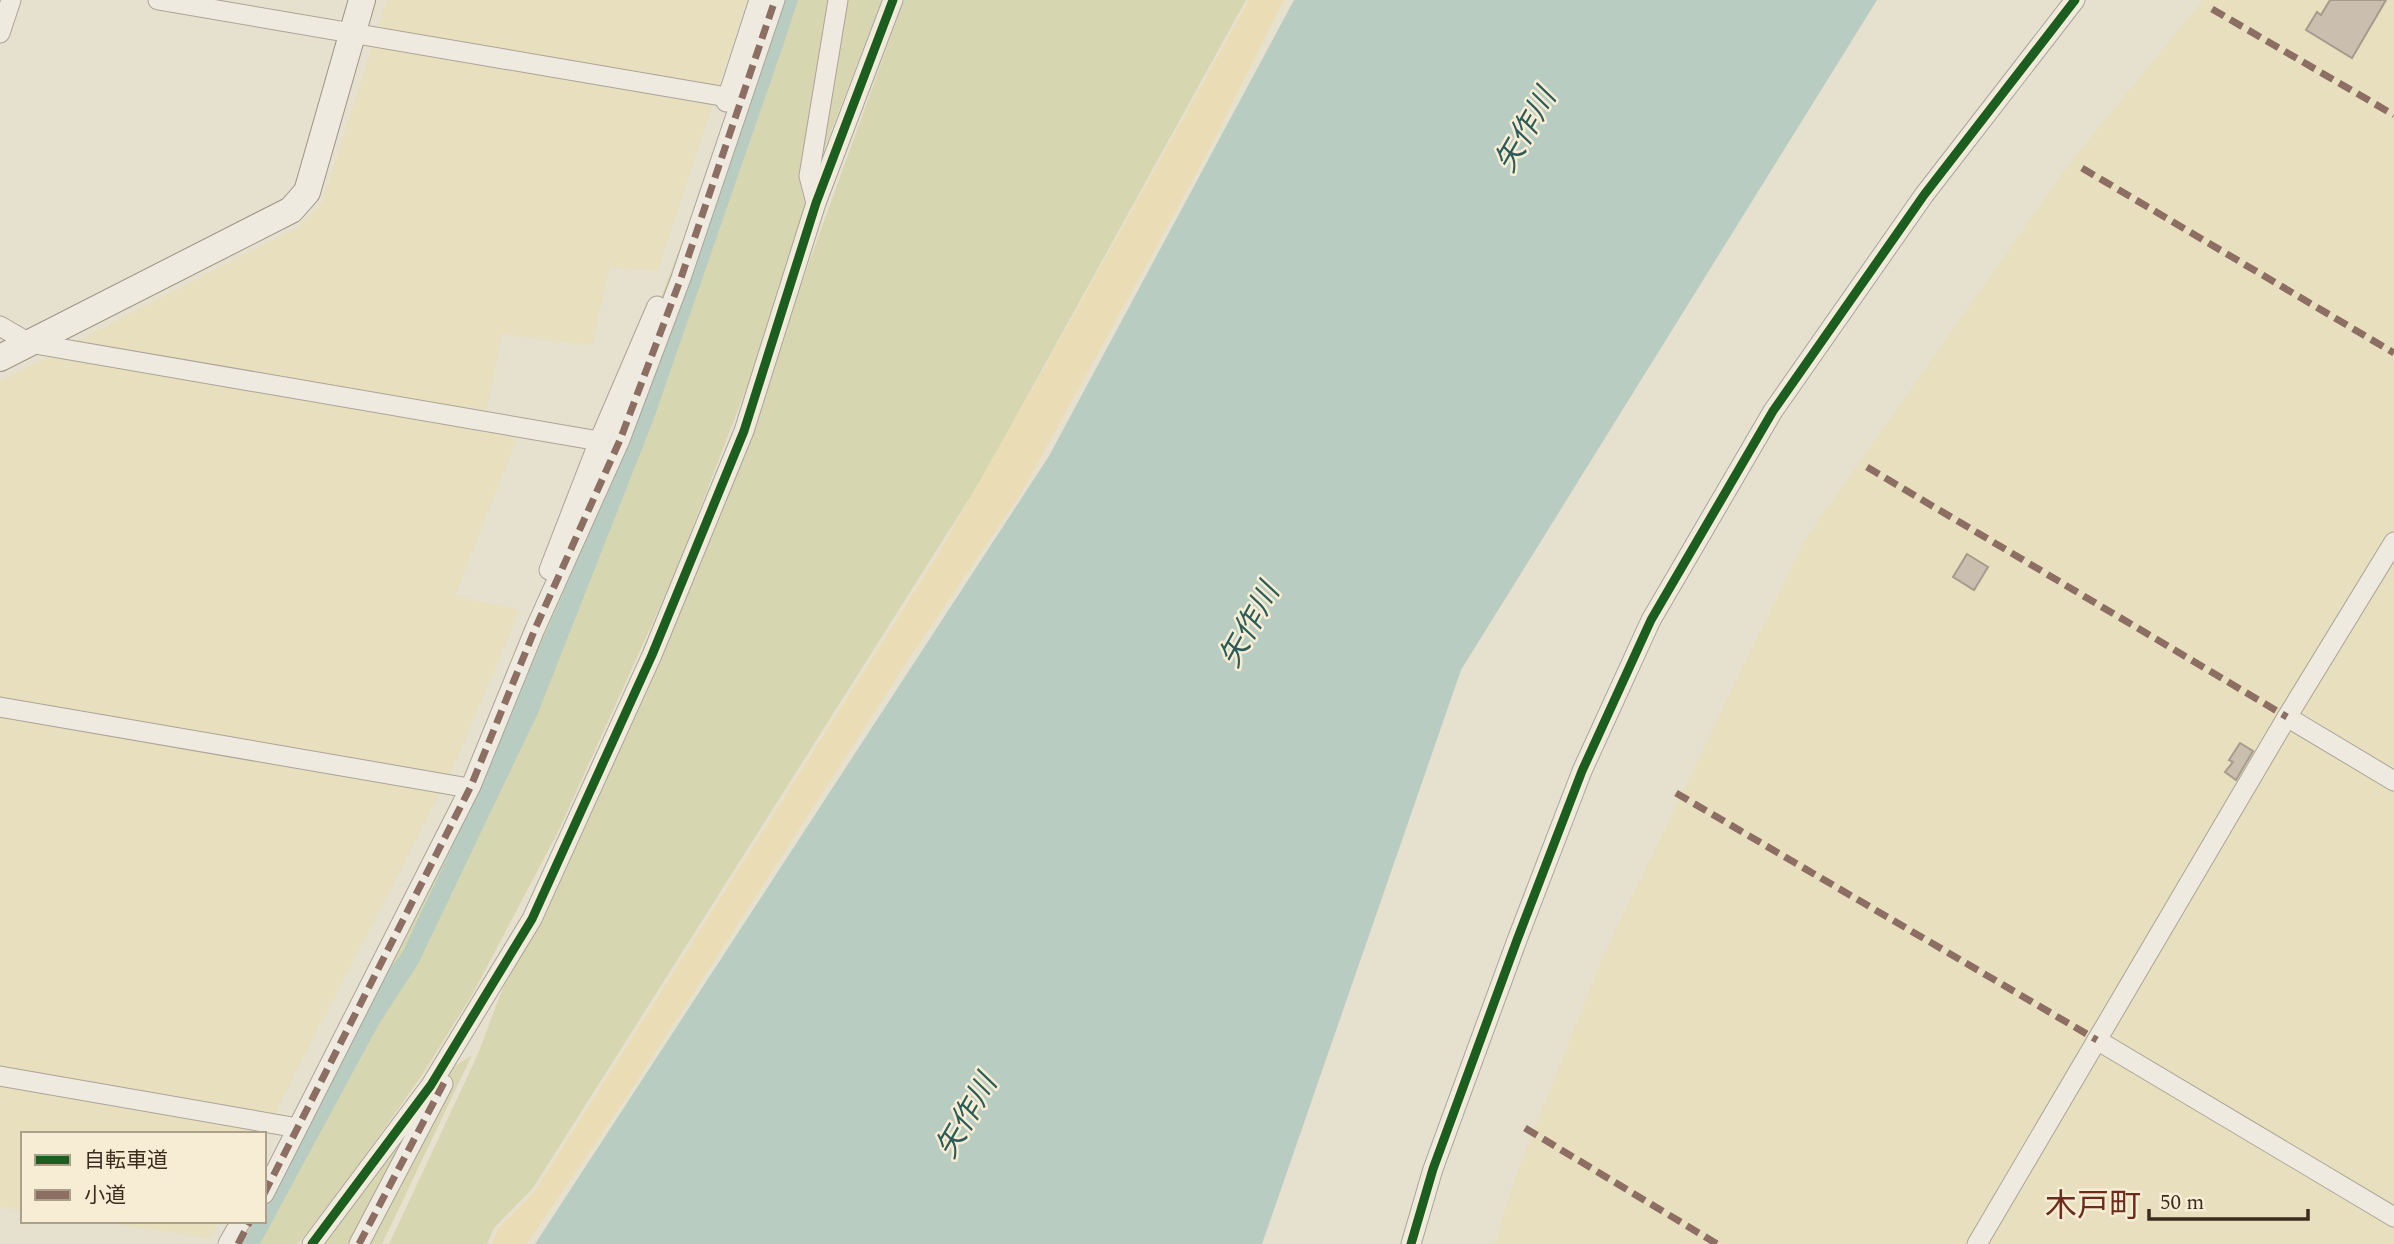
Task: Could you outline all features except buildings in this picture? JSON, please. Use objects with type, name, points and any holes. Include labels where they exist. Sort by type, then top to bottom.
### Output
[{"type":"street","points":[[0,33],[11,0]]},
{"type":"street","points":[[158,0],[727,97]]},
{"type":"street","points":[[0,358],[290,210],[307,192],[362,0]]},
{"type":"street","points":[[266,1174],[463,787],[600,441],[669,279],[759,0]]},
{"type":"street","points":[[266,1190],[471,786],[536,629],[620,440],[681,278],[775,0]]},
{"type":"street","points":[[816,203],[809,176],[838,0]]},
{"type":"street","points":[[312,1244],[431,1084],[532,919],[652,654],[744,430],[816,203],[892,0]]},
{"type":"street","points":[[1411,1244],[1433,1169],[1582,771],[1651,620],[1773,411],[1924,195],[2075,0]]},
{"type":"street","points":[[0,326],[29,343],[600,441]]},
{"type":"street","points":[[1977,1244],[2287,717],[2394,542]]},
{"type":"street","points":[[0,706],[463,787]]},
{"type":"street","points":[[2287,717],[2394,781]]},
{"type":"street","points":[[2098,1040],[2394,1217]]},
{"type":"street","points":[[359,1244],[448,1075],[449,1056]]},
{"type":"street","points":[[0,1076],[292,1127]]},
{"type":"street","points":[[228,1244],[240,1223]]},
{"type":"street","points":[[237,1244],[249,1223]]},
{"type":"shaded area","points":[[387,0],[747,0],[658,271],[610,267],[592,345],[502,334],[483,430],[517,439],[455,596],[520,610],[453,768],[265,1132],[21,1132],[21,1211],[0,1207],[0,381],[298,227],[322,203]]},
{"type":"shaded area","points":[[2203,0],[2394,0],[2394,1244],[1495,1244],[1512,1186],[1600,963],[1802,544],[2072,160]]},
{"type":"shaded area","points":[[109,1223],[218,1223],[210,1238]]},
{"type":"green space","points":[[766,0],[833,0],[800,185],[807,210],[748,384],[676,571],[558,832],[472,995],[422,1075],[356,1169],[298,1244],[232,1244],[243,1223],[266,1223],[266,1217],[467,788],[605,444],[702,190]]},
{"type":"green space","points":[[848,0],[882,0],[818,165]]},
{"type":"green space","points":[[904,0],[1246,0],[981,480],[533,1188],[494,1228],[487,1244],[389,1244],[478,1054],[510,969],[712,531]]},
{"type":"green space","points":[[472,1055],[382,1244],[322,1244],[444,1073]]},
{"type":"sand","points":[[1249,0],[1284,0],[1206,156],[1022,492],[909,659],[628,1095],[527,1244],[492,1244],[498,1229],[535,1191],[938,554]]},
{"type":"water","points":[[781,0],[798,0],[653,421],[538,713],[418,964],[379,1024],[260,1244],[242,1244],[253,1223],[266,1223],[266,1198],[380,982],[402,953],[454,843],[563,593]]},
{"type":"water","name":"矢作川","points":[[1294,0],[1877,0],[1461,670],[1262,1244],[535,1244],[1049,456]]},
{"type":"marked path","points":[[266,1190],[471,786],[535,629],[620,440],[681,278],[775,0]]},
{"type":"marked path","points":[[2212,9],[2394,115]]},
{"type":"marked path","points":[[2082,168],[2394,353]]},
{"type":"marked path","points":[[1867,467],[2287,717]]},
{"type":"marked path","points":[[1676,793],[2097,1040]]},
{"type":"marked path","points":[[359,1244],[447,1077]]},
{"type":"marked path","points":[[1525,1128],[1717,1244]]},
{"type":"marked path","points":[[238,1244],[249,1223]]},
{"type":"cycle path","points":[[312,1244],[431,1085],[532,919],[652,655],[744,431],[816,203],[893,0]]},
{"type":"cycle path","points":[[1411,1244],[1433,1169],[1517,940],[1582,771],[1651,620],[1773,411],[1924,195],[2075,0]]},
{"type":"district","name":"木戸町","points":[[2093,1205]]}]
